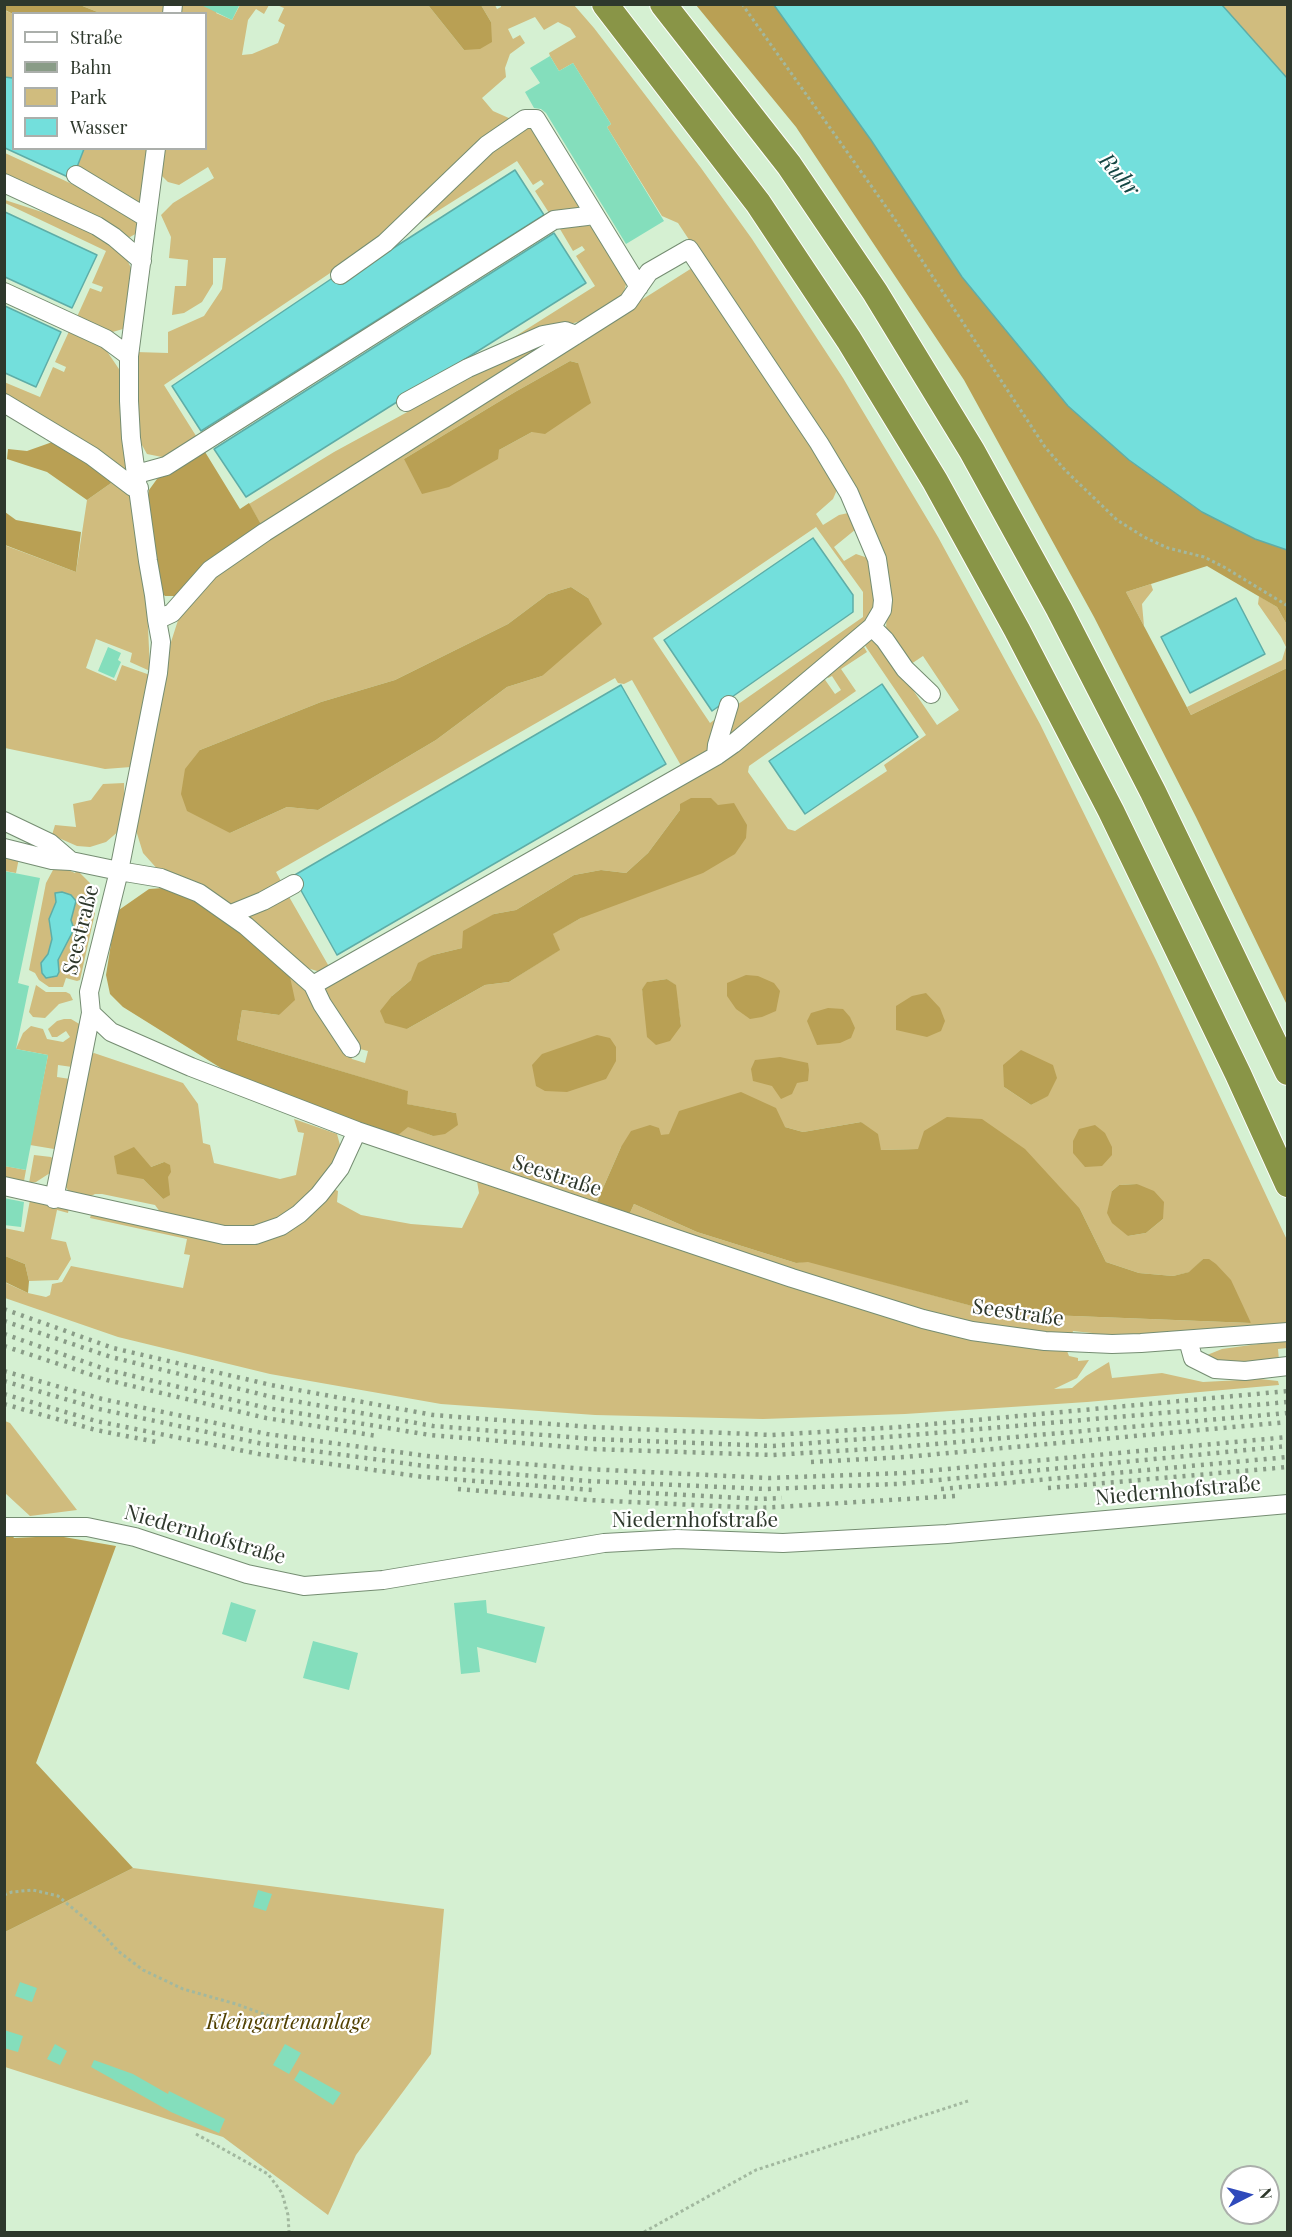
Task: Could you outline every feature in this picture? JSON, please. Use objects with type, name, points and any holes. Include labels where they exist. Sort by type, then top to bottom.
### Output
[{"type":"highway","points":[[605,4],[758,203],[849,340],[935,481],[1017,630],[1111,811],[1238,1074],[1287,1184]]},
{"type":"highway","points":[[663,4],[789,165],[875,292],[972,451],[1059,609],[1153,792],[1287,1072]]},
{"type":"street","points":[[340,275],[385,243],[487,145],[525,119],[536,119],[639,287]]},
{"type":"street","points":[[156,150],[129,356],[131,429],[161,642],[158,673],[119,871],[161,878],[199,893],[231,914],[313,985],[322,1004],[351,1048]]},
{"type":"street","points":[[76,175],[147,218]]},
{"type":"street","points":[[4,183],[114,237],[142,261]]},
{"type":"street","points":[[4,195],[31,204],[52,206]]},
{"type":"street","points":[[4,403],[92,456],[132,487],[138,481],[166,466],[554,220],[586,216],[593,212]]},
{"type":"street","points":[[157,620],[171,613],[210,570],[628,302],[649,272],[689,249],[819,443],[849,493],[877,559],[882,583],[882,610],[872,627],[716,756],[313,985]]},
{"type":"street","points":[[4,292],[106,339],[129,356]]},
{"type":"street","points":[[406,402],[468,368],[543,335],[565,331],[576,335]]},
{"type":"street","points":[[872,627],[885,640],[905,669],[931,694]]},
{"type":"street","points":[[716,756],[729,705]]},
{"type":"street","points":[[4,821],[50,843],[71,861]]},
{"type":"street","name":"Seestraße","points":[[4,848],[52,860],[71,861],[119,871],[89,992],[91,1013],[111,1032],[191,1067],[357,1131],[491,1178],[923,1319],[993,1335],[1045,1341],[1131,1344],[1287,1332]]},
{"type":"street","points":[[231,914],[263,901],[294,884]]},
{"type":"street","points":[[54,1198],[91,1013]]},
{"type":"street","points":[[4,1186],[224,1235],[255,1235],[281,1226],[299,1214],[319,1195],[340,1168],[357,1131]]},
{"type":"street","points":[[1188,1340],[1193,1358],[1215,1369],[1245,1371],[1287,1366]]},
{"type":"street","name":"Niedernhofstraße","points":[[4,1527],[87,1527],[126,1535],[247,1574],[304,1586],[383,1580],[604,1543],[677,1539],[783,1543],[947,1534],[1287,1504]]},
{"type":"path","points":[[742,4],[887,208],[1045,447],[1065,470],[1117,520],[1144,537],[1168,548],[1204,557],[1287,606]]},
{"type":"path","points":[[4,1895],[33,1890],[58,1896],[81,1914],[117,1951],[143,1970],[183,1989],[278,2019]]},
{"type":"path","points":[[644,2232],[756,2170],[968,2101]]},
{"type":"path","points":[[196,2134],[268,2174],[282,2193],[288,2215],[289,2232]]},
{"type":"green space","points":[[80,5],[169,5],[168,12],[98,12]]},
{"type":"green space","points":[[178,5],[220,5],[216,13],[232,20],[240,5],[269,5],[264,14],[256,9],[248,20],[242,55],[252,54],[278,43],[285,25],[278,21],[284,8],[277,5],[428,5],[464,50],[491,22],[481,5],[495,5],[497,9],[501,5],[574,5],[701,168],[752,239],[843,378],[938,537],[1040,724],[1156,960],[1287,1240],[1287,1326],[1160,1335],[1092,1336],[1092,1333],[1073,1331],[1072,1335],[996,1327],[948,1318],[881,1299],[629,1215],[634,1204],[697,1232],[796,1263],[808,1261],[998,1313],[1251,1323],[1203,1259],[1190,1272],[1173,1276],[1139,1273],[1106,1262],[1080,1209],[918,1149],[881,1150],[861,1122],[803,1132],[785,1127],[670,1134],[621,1147],[596,1204],[397,1136],[407,1126],[433,1136],[456,1113],[406,1104],[407,1091],[237,1040],[242,1010],[279,1015],[290,977],[312,997],[352,1059],[365,1063],[368,1051],[356,1048],[326,1002],[326,988],[329,983],[712,763],[821,674],[835,694],[841,690],[832,676],[828,678],[824,671],[864,647],[867,652],[841,669],[856,691],[749,766],[748,772],[788,829],[795,831],[887,771],[884,765],[926,735],[864,644],[867,640],[882,645],[937,725],[959,710],[923,656],[908,666],[886,631],[887,600],[821,439],[678,223],[662,216],[607,127],[611,124],[573,63],[559,71],[550,56],[549,53],[576,37],[570,28],[558,22],[544,30],[535,17],[508,29],[513,39],[520,35],[525,43],[510,54],[505,68],[506,77],[482,98],[493,111],[511,119],[391,232],[164,385],[198,439],[167,458],[147,454],[138,438],[136,352],[168,353],[168,332],[204,316],[222,289],[226,258],[213,258],[213,284],[202,302],[184,313],[172,315],[175,286],[186,286],[188,260],[169,258],[171,237],[161,215],[173,203],[214,178],[208,167],[179,185],[168,182],[159,173],[161,150],[207,150],[207,12],[177,12]],"holes":[[[681,804],[718,805],[581,918],[552,934],[559,950],[509,982],[485,985],[407,1029],[392,996],[411,980],[433,955],[462,948],[494,914],[516,910],[574,875],[601,870],[626,873],[648,853],[680,810]],[[667,979],[675,985],[681,1026],[645,1005],[642,989],[648,982]],[[1004,1087],[1048,1095],[1031,1105]],[[1137,1184],[1163,1219],[1146,1233],[1128,1236],[1112,1191],[1119,1185]]]},
{"type":"green space","points":[[1222,5],[1287,5],[1287,78],[1270,60]]},
{"type":"green space","points":[[4,10],[12,14],[12,78],[5,77]]},
{"type":"green space","points":[[522,126],[529,126],[542,134],[580,198],[581,205],[578,209],[568,209],[551,216],[535,191],[544,184],[541,180],[533,185],[517,161],[398,236],[446,195],[500,140]]},
{"type":"green space","points":[[84,150],[152,150],[143,208],[77,167]]},
{"type":"green space","points":[[5,153],[111,202],[135,218],[139,232],[130,237],[119,235],[5,179]]},
{"type":"green space","points":[[5,200],[79,224],[124,253],[131,268],[133,287],[130,320],[123,329],[109,333],[76,319],[90,288],[101,292],[103,287],[92,283],[106,251],[5,203]]},
{"type":"green space","points":[[582,223],[601,230],[627,281],[624,292],[616,303],[593,318],[547,330],[481,358],[595,286],[576,256],[585,250],[582,246],[573,251],[557,224]]},
{"type":"green space","points":[[692,268],[839,485],[833,499],[816,514],[823,525],[839,515],[853,512],[856,529],[834,547],[844,561],[856,554],[871,559],[877,596],[870,620],[722,747],[734,707],[863,617],[863,592],[816,527],[653,638],[710,723],[721,715],[709,755],[683,769],[632,680],[624,684],[618,683],[615,678],[276,872],[282,883],[237,903],[225,903],[160,872],[143,853],[135,827],[171,642],[181,611],[224,564]],"holes":[[[570,361],[578,363],[532,432],[499,450],[404,459]],[[571,587],[588,598],[542,676],[507,687],[436,740],[318,810],[287,807],[230,833],[200,750],[321,702],[395,680],[508,624],[548,594]]]},
{"type":"green space","points":[[71,327],[102,344],[121,372],[131,475],[5,397],[4,382],[40,397],[53,367],[64,372],[66,367],[55,362]]},
{"type":"green space","points":[[563,336],[262,526],[249,504],[334,452],[411,410],[479,367]]},
{"type":"green space","points":[[114,481],[129,491],[134,503],[147,605],[150,671],[130,662],[132,653],[96,639],[86,668],[116,681],[122,665],[150,675],[131,767],[105,769],[5,748],[4,545],[76,572],[87,500]]},
{"type":"green space","points":[[1151,584],[1153,590],[1142,604],[1144,626],[1126,592]]},
{"type":"green space","points":[[1259,596],[1277,607],[1287,625],[1287,668],[1191,715],[1187,707],[1282,660],[1286,647],[1258,604]]},
{"type":"green space","points":[[124,783],[125,818],[120,830],[106,842],[90,847],[77,846],[52,835],[55,825],[76,827],[73,804],[91,800],[103,784]]},
{"type":"green space","points":[[5,852],[19,858],[16,873],[5,871]]},
{"type":"green space","points":[[61,867],[75,873],[77,870],[90,883],[94,893],[95,913],[80,980],[66,978],[63,987],[49,987],[29,970],[46,883],[53,870]]},
{"type":"green space","points":[[288,895],[331,970],[317,971],[304,967],[248,918],[249,915]]},
{"type":"green space","points":[[36,985],[46,992],[66,992],[73,1000],[59,1004],[45,1018],[33,1017],[29,1012]]},
{"type":"green space","points":[[71,1019],[81,1025],[58,1148],[54,1149],[30,1145],[48,1055],[16,1049],[23,1033],[31,1026],[43,1029],[47,1039],[63,1042],[70,1037],[66,1031],[57,1037],[52,1037],[48,1029],[57,1021]],"holes":[[[58,1065],[72,1067],[70,1079],[57,1077]]]},
{"type":"green space","points":[[94,1053],[183,1083],[198,1104],[203,1143],[210,1145],[214,1163],[280,1179],[296,1175],[304,1133],[298,1132],[294,1119],[337,1134],[340,1145],[337,1159],[316,1190],[278,1220],[241,1230],[163,1216],[155,1205],[102,1194],[95,1194],[85,1199],[70,1193],[65,1186],[90,1055]],"holes":[[[164,1162],[163,1199],[143,1179],[151,1167]]]},
{"type":"green space","points":[[34,1155],[51,1157],[55,1161],[50,1173],[36,1182],[29,1183]]},
{"type":"green space","points":[[5,1166],[26,1170],[24,1181],[5,1177]]},
{"type":"green space","points":[[477,1181],[898,1321],[922,1328],[1067,1351],[1069,1356],[1078,1358],[1078,1361],[1089,1360],[1077,1378],[1054,1389],[1072,1388],[1109,1362],[1112,1378],[1162,1373],[1203,1382],[1260,1379],[1278,1381],[1279,1385],[1087,1402],[905,1414],[763,1419],[595,1415],[441,1404],[270,1374],[118,1337],[5,1298],[4,1282],[28,1293],[46,1297],[50,1295],[52,1284],[62,1282],[71,1266],[183,1288],[190,1255],[184,1254],[187,1239],[90,1218],[92,1212],[242,1241],[331,1188],[338,1191],[337,1202],[361,1215],[411,1224],[462,1228],[479,1193]]},
{"type":"green space","points":[[30,1200],[69,1207],[68,1213],[57,1210],[51,1239],[66,1242],[71,1259],[58,1280],[29,1281],[25,1264],[5,1256],[4,1228],[24,1232]]},
{"type":"green space","points":[[1287,1340],[1287,1348],[1278,1349],[1279,1360],[1252,1365],[1217,1362],[1207,1355],[1222,1349]]},
{"type":"green space","points":[[5,1421],[10,1423],[77,1510],[30,1516],[5,1493]]},
{"type":"green space","name":"Kleingartenanlage","points":[[133,1868],[444,1909],[431,2054],[356,2155],[328,2215],[223,2137],[5,2067],[5,1932]]},
{"type":"shaded area","points":[[4,5],[80,5],[98,12],[12,14],[5,10]]},
{"type":"shaded area","points":[[428,5],[481,5],[491,22],[492,42],[480,49],[464,50]]},
{"type":"shaded area","points":[[696,5],[774,5],[871,140],[962,277],[1068,406],[1129,460],[1202,512],[1255,539],[1287,550],[1287,625],[1277,607],[1207,566],[1126,592],[1191,715],[1287,668],[1287,1005],[1196,817],[1094,617],[964,380],[796,127]]},
{"type":"shaded area","points":[[570,361],[578,363],[591,403],[545,434],[532,432],[499,450],[498,459],[449,487],[422,494],[404,459]]},
{"type":"shaded area","points":[[58,440],[114,481],[87,500],[47,472],[7,459],[8,449],[27,451]]},
{"type":"shaded area","points":[[202,447],[240,509],[249,503],[262,526],[176,596],[165,596],[160,591],[146,509],[149,490],[157,479]]},
{"type":"shaded area","points":[[5,512],[16,520],[81,532],[76,572],[5,545]]},
{"type":"shaded area","points":[[571,587],[588,598],[602,624],[542,676],[507,687],[436,740],[318,810],[287,807],[230,833],[187,811],[181,794],[185,769],[200,750],[321,702],[395,680],[508,624],[548,594]]},
{"type":"shaded area","points":[[691,798],[711,798],[718,805],[734,803],[747,825],[746,838],[735,854],[703,873],[581,918],[553,934],[560,950],[509,982],[485,985],[407,1029],[385,1023],[380,1011],[392,996],[411,980],[418,963],[433,955],[462,948],[463,931],[494,914],[516,910],[574,875],[601,870],[626,873],[648,853],[680,810],[680,804]]},
{"type":"shaded area","points":[[163,888],[183,893],[223,916],[290,977],[295,1000],[279,1015],[242,1010],[237,1040],[408,1091],[407,1104],[456,1113],[458,1125],[445,1134],[433,1136],[408,1127],[397,1136],[288,1097],[224,1070],[123,1007],[110,994],[106,975],[116,912],[149,889]]},
{"type":"shaded area","points":[[746,975],[758,976],[774,983],[780,991],[776,1011],[750,1019],[736,1009],[727,996],[727,983]]},
{"type":"shaded area","points":[[667,979],[676,985],[681,1026],[670,1041],[656,1045],[647,1037],[642,989],[647,982]]},
{"type":"shaded area","points":[[926,993],[940,1008],[945,1021],[941,1031],[927,1037],[896,1030],[896,1006],[912,996]]},
{"type":"shaded area","points":[[828,1008],[843,1009],[855,1028],[851,1038],[840,1043],[817,1045],[807,1021],[811,1013]]},
{"type":"shaded area","points":[[597,1035],[610,1038],[616,1047],[616,1061],[606,1079],[567,1092],[545,1091],[536,1086],[532,1065],[542,1054]]},
{"type":"shaded area","points":[[1021,1050],[1053,1065],[1057,1078],[1048,1096],[1031,1105],[1004,1087],[1003,1065]]},
{"type":"shaded area","points":[[780,1057],[808,1063],[809,1070],[808,1081],[797,1083],[792,1094],[781,1099],[772,1086],[753,1081],[751,1069],[755,1060]]},
{"type":"shaded area","points":[[741,1092],[776,1108],[785,1127],[803,1132],[861,1122],[878,1134],[881,1150],[918,1149],[924,1131],[947,1117],[982,1119],[1025,1149],[1080,1209],[1106,1262],[1139,1273],[1173,1276],[1189,1272],[1203,1259],[1209,1259],[1231,1280],[1251,1323],[998,1313],[808,1262],[796,1263],[697,1232],[634,1204],[629,1215],[596,1204],[621,1147],[631,1131],[650,1125],[659,1128],[661,1135],[669,1134],[679,1111]]},
{"type":"shaded area","points":[[1095,1125],[1105,1133],[1112,1147],[1112,1155],[1102,1166],[1085,1167],[1073,1153],[1073,1141],[1079,1129]]},
{"type":"shaded area","points":[[134,1147],[151,1167],[164,1162],[170,1165],[171,1172],[168,1177],[170,1195],[163,1199],[143,1179],[117,1174],[114,1156]]},
{"type":"shaded area","points":[[1137,1184],[1154,1191],[1164,1202],[1163,1219],[1146,1233],[1128,1236],[1112,1223],[1107,1213],[1112,1191],[1119,1185]]},
{"type":"shaded area","points":[[5,1256],[25,1264],[29,1281],[28,1293],[5,1282]]},
{"type":"shaded area","points":[[4,1523],[14,1538],[58,1536],[116,1546],[36,1763],[133,1868],[5,1932]]},
{"type":"water","name":"Ruhr","points":[[774,5],[1222,5],[1287,78],[1287,550],[1255,539],[1202,512],[1129,460],[1068,406],[962,277],[871,140]]},
{"type":"water","points":[[4,77],[12,78],[12,150],[84,150],[77,167],[68,177],[5,148]]},
{"type":"water","points":[[515,170],[544,215],[201,431],[172,386],[337,275],[342,281]]},
{"type":"water","points":[[5,212],[97,255],[72,308],[5,277]]},
{"type":"water","points":[[554,233],[586,283],[246,497],[214,449]]},
{"type":"water","points":[[5,306],[61,332],[36,387],[5,373]]},
{"type":"water","points":[[813,538],[853,595],[853,612],[712,711],[664,640]]},
{"type":"water","points":[[1236,598],[1265,654],[1190,693],[1161,637]]},
{"type":"water","points":[[882,684],[918,737],[805,814],[769,761]]},
{"type":"water","points":[[621,685],[666,764],[337,955],[293,876]]},
{"type":"water","points":[[62,892],[71,895],[76,901],[71,920],[74,929],[58,960],[57,976],[46,978],[42,973],[41,963],[48,954],[52,939],[49,919],[56,902],[55,893]]},
{"type":"building","points":[[199,4],[240,4],[232,20]]},
{"type":"building","points":[[550,56],[559,71],[573,63],[611,124],[607,127],[664,221],[626,244],[546,113],[534,108],[525,92],[540,83],[530,68]]},
{"type":"building","points":[[108,647],[121,653],[118,660],[121,662],[114,678],[98,671]]},
{"type":"building","points":[[4,871],[40,878],[18,983],[29,986],[16,1049],[48,1055],[26,1170],[4,1166]]},
{"type":"building","points":[[4,1198],[24,1202],[21,1227],[4,1225]]},
{"type":"building","points":[[486,1600],[487,1613],[545,1627],[536,1663],[477,1647],[480,1672],[461,1674],[454,1603]]},
{"type":"building","points":[[231,1602],[256,1610],[246,1642],[222,1634]]},
{"type":"building","points":[[313,1641],[358,1653],[349,1690],[303,1678]]},
{"type":"building","points":[[258,1890],[272,1894],[266,1911],[253,1907]]},
{"type":"building","points":[[20,1982],[37,1988],[32,2002],[15,1996]]},
{"type":"building","points":[[4,2030],[23,2036],[18,2052],[4,2048]]},
{"type":"building","points":[[55,2044],[67,2051],[60,2065],[47,2059]]},
{"type":"building","points":[[285,2044],[301,2053],[289,2074],[273,2065]]},
{"type":"building","points":[[94,2060],[133,2074],[168,2094],[169,2091],[225,2119],[219,2133],[171,2112],[91,2067]]},
{"type":"building","points":[[300,2070],[341,2093],[333,2105],[294,2080]]},
{"type":"railway","points":[[4,1309],[113,1348],[271,1385],[433,1415],[591,1427],[772,1435],[900,1427],[1288,1391]]},
{"type":"railway","points":[[4,1321],[111,1357],[272,1397],[433,1426],[593,1439],[773,1446],[1288,1402]]},
{"type":"railway","points":[[4,1334],[108,1370],[267,1408],[430,1435],[592,1449],[773,1455],[901,1447],[1288,1413]]},
{"type":"railway","points":[[4,1346],[107,1380],[266,1418],[377,1436]]},
{"type":"railway","points":[[4,1371],[102,1399],[267,1434],[427,1456],[587,1469],[769,1478],[905,1473],[1288,1437]]},
{"type":"railway","points":[[4,1381],[99,1409],[263,1444],[425,1466],[588,1481],[766,1489],[897,1484],[1288,1446]]},
{"type":"railway","points":[[4,1394],[96,1421],[259,1454],[423,1477],[593,1490]]},
{"type":"railway","points":[[4,1404],[96,1430],[156,1442]]},
{"type":"railway","points":[[811,1462],[905,1457],[1288,1422]]},
{"type":"railway","points":[[941,1489],[1288,1457]]},
{"type":"railway","points":[[1048,1488],[1288,1467]]},
{"type":"railway","points":[[458,1489],[588,1500],[760,1508],[955,1496]]},
{"type":"railway","points":[[629,1492],[761,1499],[782,1498]]}]
